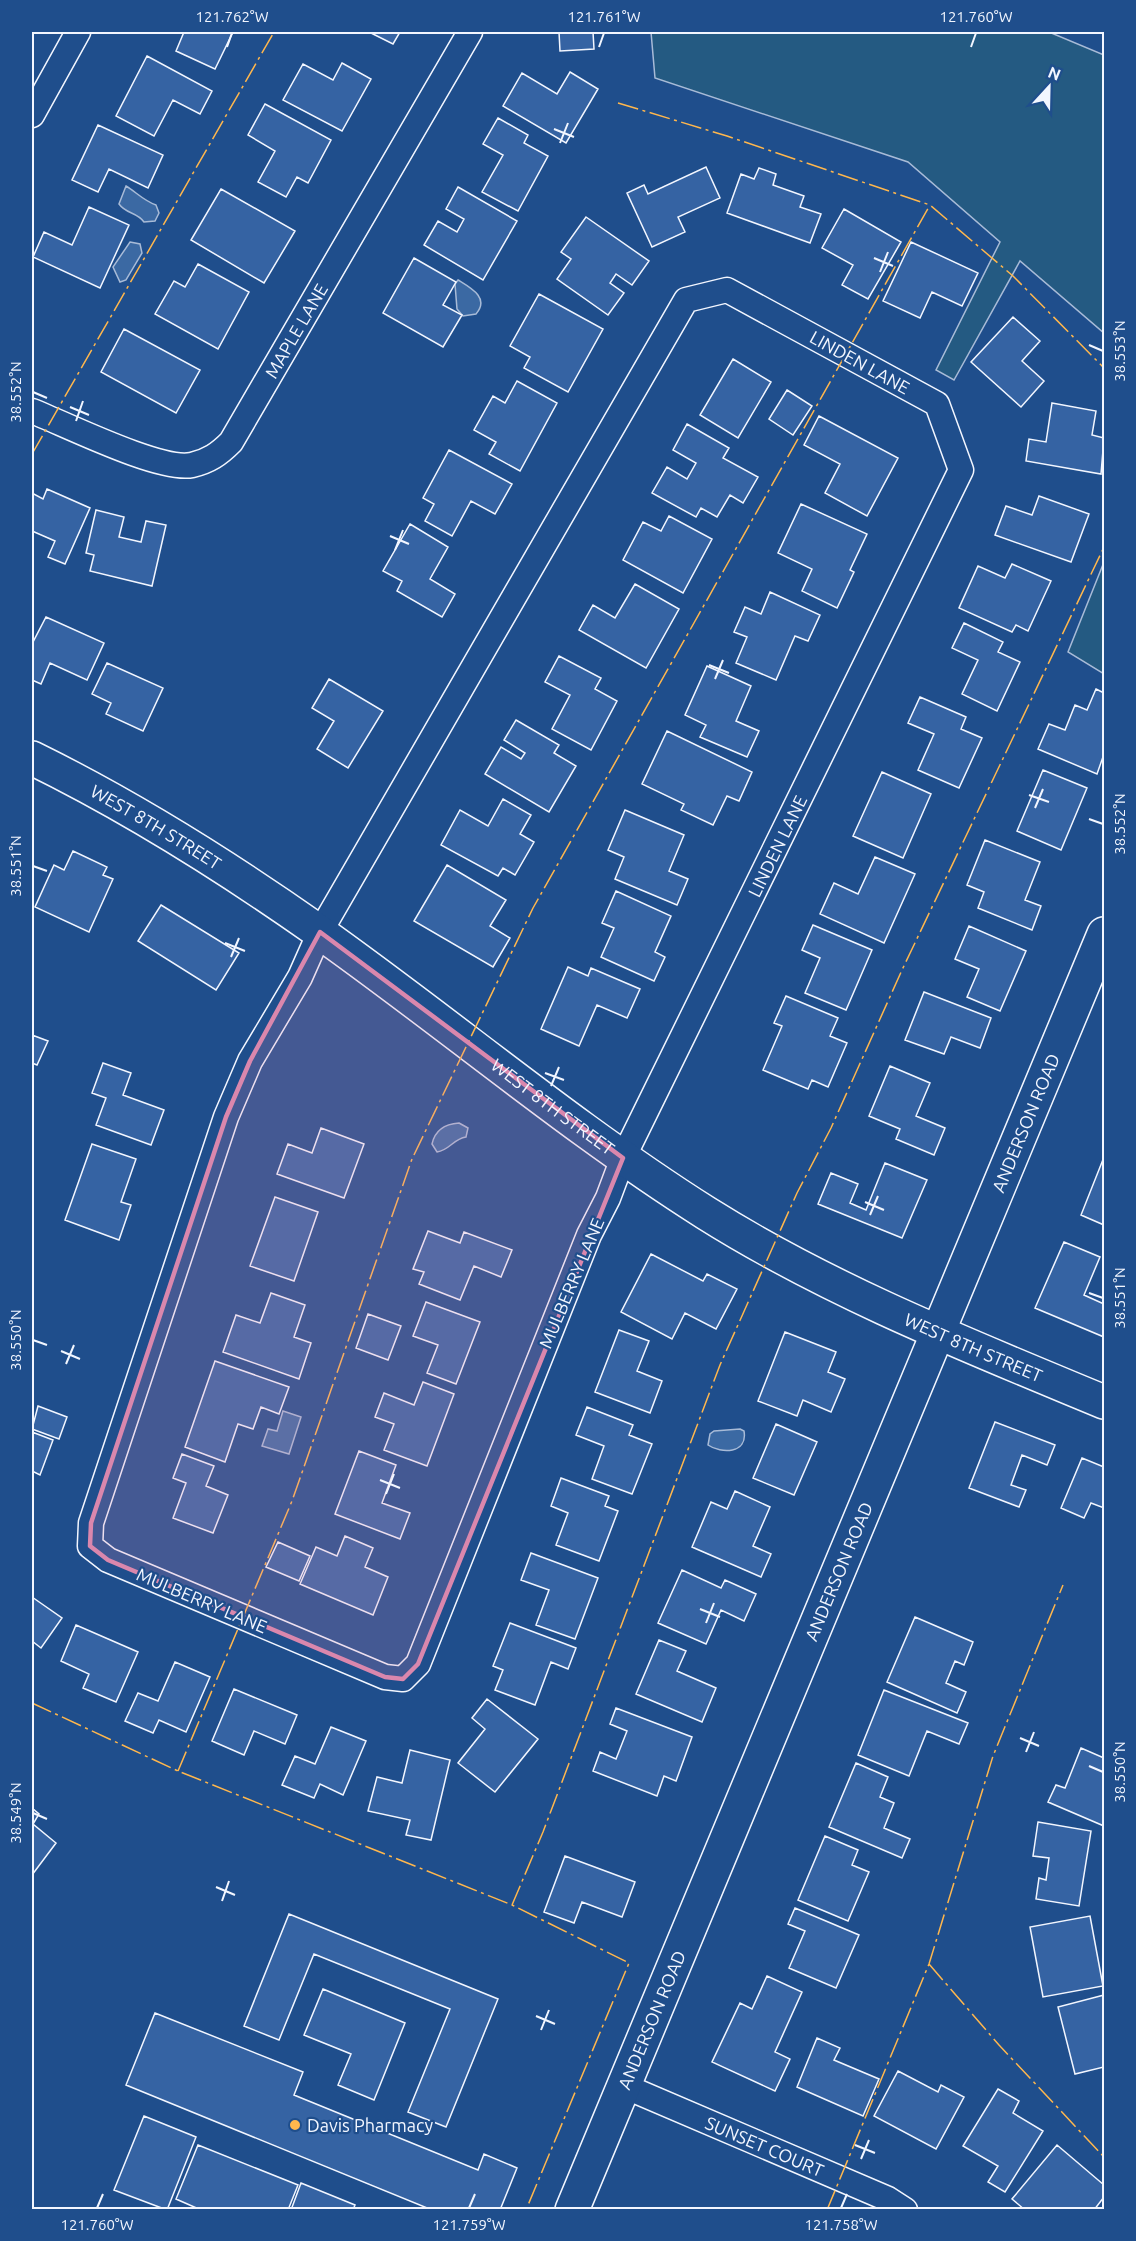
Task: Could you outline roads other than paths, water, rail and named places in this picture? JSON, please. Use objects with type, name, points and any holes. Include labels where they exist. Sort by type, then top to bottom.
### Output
[{"type":"main road","name":"WEST 8TH STREET","points":[[32,761],[125,807],[185,843],[320,932],[490,1062],[623,1158],[708,1214],[816,1274],[938,1334],[1104,1402]]},
{"type":"main road","name":"ANDERSON ROAD","points":[[572,2210],[1104,934]]},
{"type":"street","points":[[32,115],[78,32]]},
{"type":"street","name":"MAPLE LANE","points":[[32,411],[159,462],[190,466],[216,457],[231,442],[470,32]]},
{"type":"street","name":"LINDEN LANE","points":[[320,932],[686,300],[728,290],[937,404],[961,471],[623,1158]]},
{"type":"street","name":"MULBERRY LANE","points":[[320,932],[300,977],[250,1061],[226,1118],[91,1523],[90,1546],[108,1560],[385,1677],[403,1679],[418,1664],[589,1235],[608,1198],[623,1158]]},
{"type":"street","name":"SUNSET COURT","points":[[624,2086],[888,2199],[905,2210]]},
{"type":"place","name":"Davis Pharmacy","points":[[295,2125]]}]
